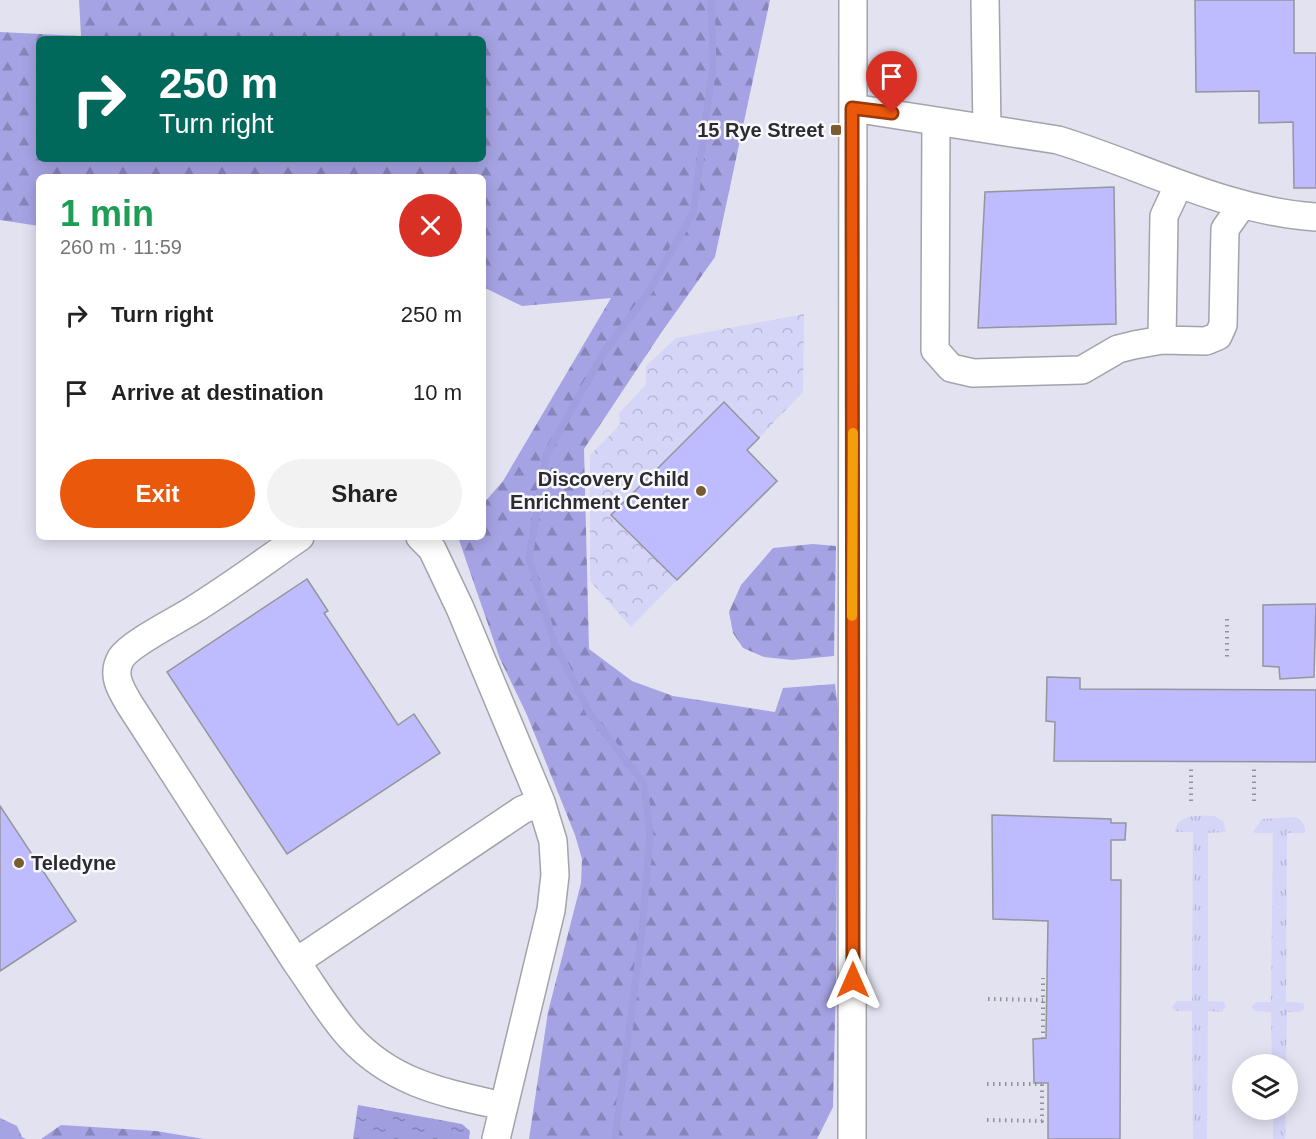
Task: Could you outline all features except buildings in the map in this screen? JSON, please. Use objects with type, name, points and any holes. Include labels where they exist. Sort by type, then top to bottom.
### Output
[{"type":"street","points":[[852,1139],[853,0]]},
{"type":"street","points":[[985,0],[987,129]]},
{"type":"street","points":[[852,108],[1058,140],[1242,205],[1316,217]]},
{"type":"street","points":[[936,121],[935,350],[951,368],[973,374],[1082,370],[1118,349],[1162,340],[1206,341],[1218,336],[1223,325],[1225,230],[1242,205]]},
{"type":"street","points":[[1162,340],[1164,216],[1179,184]]},
{"type":"street","points":[[296,540],[196,608],[134,645],[122,658],[117,670],[118,684],[296,962],[349,1036],[382,1065],[400,1077],[423,1087],[503,1106]]},
{"type":"street","points":[[423,540],[432,549],[460,608],[541,802],[553,841],[555,876],[551,910],[496,1139]]},
{"type":"street","points":[[296,962],[522,810],[541,802]]},
{"type":"path","points":[[1227,619],[1227,658]]},
{"type":"path","points":[[1191,765],[1191,801]]},
{"type":"path","points":[[1254,765],[1254,801]]},
{"type":"path","points":[[1042,1039],[1043,978]]},
{"type":"path","points":[[988,999],[1042,1000]]},
{"type":"path","points":[[987,1084],[1042,1084],[1042,1120],[987,1120]]},
{"type":"shaded area","points":[[0,0],[1316,0],[1316,1139],[0,1139]]},
{"type":"green space","points":[[79,0],[770,0],[715,257],[584,449],[589,649],[632,681],[673,696],[775,712],[783,688],[835,684],[838,709],[833,1107],[817,1139],[529,1139],[548,1012],[581,883],[582,859],[575,835],[527,715],[500,659],[459,540],[486,540],[486,501],[503,481],[611,298],[522,306],[486,288],[486,174],[36,174],[36,226],[0,220],[0,32],[81,36]]},
{"type":"green space","points":[[804,314],[803,392],[759,438],[723,402],[611,514],[677,580],[631,627],[590,581],[590,455],[620,425],[619,413],[646,385],[646,366],[676,338]]},
{"type":"green space","points":[[813,544],[836,546],[834,656],[792,660],[764,657],[743,648],[733,633],[729,612],[741,585],[773,548]]},
{"type":"green space","points":[[1196,816],[1214,816],[1223,821],[1226,832],[1208,833],[1208,1001],[1224,1002],[1226,1007],[1222,1012],[1208,1011],[1207,1139],[1193,1139],[1192,1011],[1175,1011],[1172,1007],[1177,1001],[1192,1001],[1193,832],[1175,832],[1180,821]]},
{"type":"green space","points":[[1295,817],[1300,820],[1305,830],[1305,833],[1287,833],[1286,1002],[1303,1003],[1305,1008],[1301,1012],[1287,1012],[1286,1054],[1272,1054],[1271,1012],[1255,1011],[1251,1007],[1256,1002],[1271,1002],[1273,833],[1255,833],[1262,819]]},
{"type":"green space","points":[[0,1118],[17,1126],[22,1137],[26,1139],[0,1139]]},
{"type":"green space","points":[[1273,1120],[1286,1120],[1285,1139],[1273,1139]]},
{"type":"green space","points":[[61,1125],[156,1131],[204,1139],[41,1139]]},
{"type":"water","points":[[358,1105],[462,1124],[470,1131],[469,1139],[353,1139]]},
{"type":"waterway","points":[[615,1139],[642,932],[650,834],[644,784],[590,714],[554,642],[529,558],[546,455],[604,352],[648,293],[693,213],[713,66],[711,0]]},
{"type":"slow traffic","points":[[852,616],[853,433]]},
{"type":"place","name":"15 Rye Street","points":[[836,130]]},
{"type":"place","name":"Discovery Child Enrichment Center","points":[[701,491]]},
{"type":"place","name":"Teledyne","points":[[19,863]]},
{"type":"route","points":[[853,980],[852,108],[892,113]]}]
